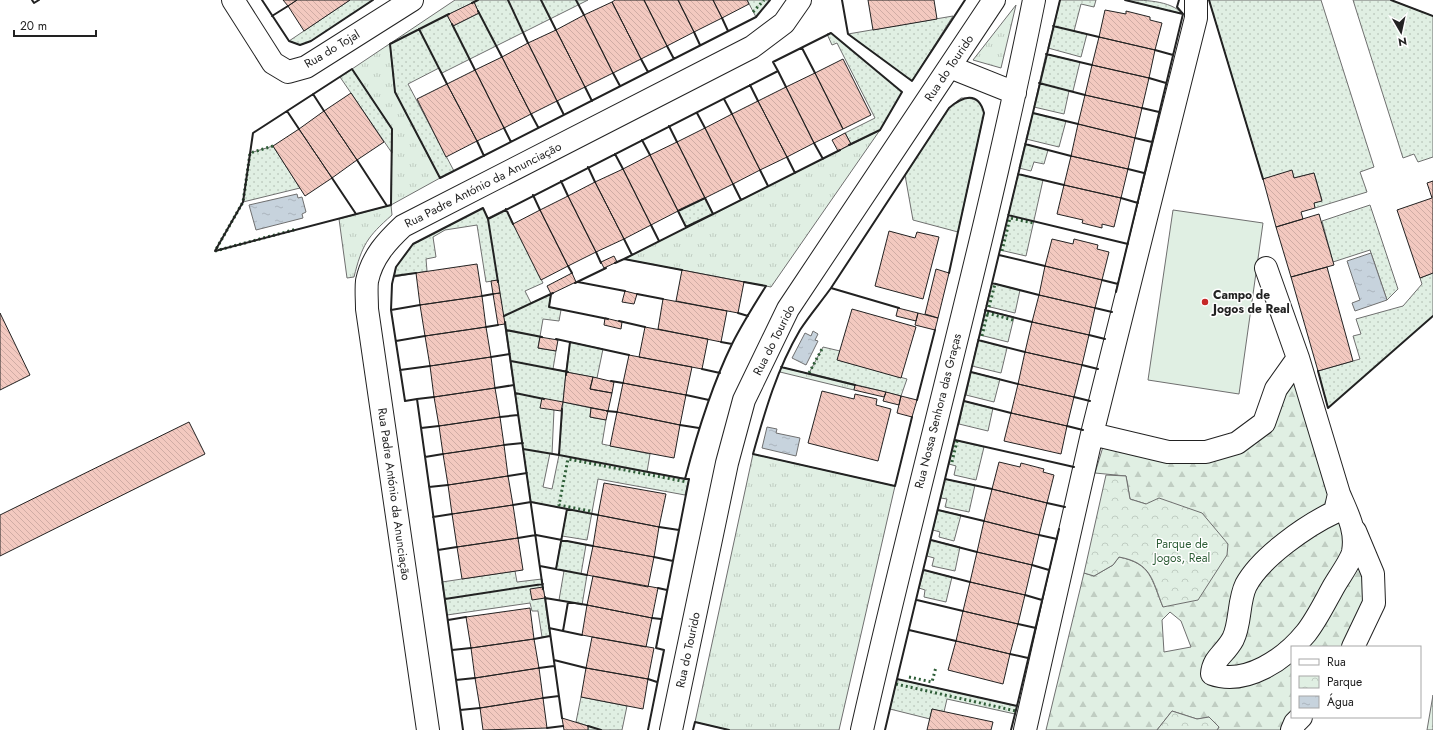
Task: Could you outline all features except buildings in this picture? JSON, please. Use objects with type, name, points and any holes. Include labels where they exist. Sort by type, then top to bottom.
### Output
[{"type":"street","name":"Rua do Tojal","points":[[233,0],[272,63],[288,72],[306,67],[412,0]]},
{"type":"street","name":"Rua Padre António da Anunciação","points":[[428,730],[367,309],[367,281],[374,260],[385,243],[403,226],[752,47],[784,24],[800,0]]},
{"type":"street","name":"Rua do Tourido","points":[[671,730],[727,463],[744,400],[788,309],[994,0]]},
{"type":"street","name":"Rua Nossa Senhora das Graças","points":[[862,730],[1015,93],[1034,0]]},
{"type":"street","points":[[1025,730],[1092,434],[1196,9]]},
{"type":"street","points":[[950,67],[1015,93]]},
{"type":"street","points":[[1266,268],[1298,358],[1339,494],[1373,574],[1374,603],[1353,646]]},
{"type":"street","points":[[1092,434],[1168,452],[1206,452],[1237,443],[1264,423],[1276,389],[1298,358]]},
{"type":"street","points":[[1291,646],[1269,665],[1251,673],[1224,678],[1212,674],[1213,664],[1227,649],[1234,637],[1246,586],[1270,556],[1312,523],[1335,512],[1339,494]]},
{"type":"street","points":[[1291,646],[1305,634],[1317,617],[1353,552],[1353,526]]},
{"type":"street","points":[[1292,730],[1295,723],[1300,718]]},
{"type":"green space","points":[[350,0],[373,0],[311,41],[300,45],[289,41]]},
{"type":"green space","points":[[455,0],[478,0],[390,44],[395,92],[440,178],[391,205],[392,129],[352,69]]},
{"type":"green space","points":[[478,0],[588,0],[442,73],[439,68],[408,84],[454,171],[440,178],[395,92],[390,44],[447,15],[453,26],[479,13],[474,2]]},
{"type":"green space","points":[[747,0],[770,0],[756,17]]},
{"type":"green space","points":[[1060,0],[1096,0],[1094,7],[1081,4],[1074,31],[1087,34],[1081,57],[1048,48]]},
{"type":"green space","points":[[1125,0],[1164,3],[1178,9],[1183,14]]},
{"type":"green space","points":[[1209,0],[1321,0],[1374,167],[1360,172],[1367,192],[1315,208],[1314,203],[1322,200],[1314,173],[1294,178],[1292,171],[1263,179]]},
{"type":"green space","points":[[1353,0],[1391,0],[1433,16],[1433,157],[1418,162],[1414,154],[1403,158]]},
{"type":"green space","points":[[1016,5],[1001,68],[973,60]]},
{"type":"green space","points":[[953,16],[912,81],[848,34]]},
{"type":"green space","points":[[831,33],[902,92],[880,130],[851,144],[845,133],[875,118],[837,43],[832,45],[827,34]]},
{"type":"green space","points":[[1046,54],[1080,62],[1073,91],[1069,91],[1064,114],[1034,107]]},
{"type":"green space","points":[[352,69],[392,129],[392,153],[340,77]]},
{"type":"green space","points":[[961,98],[973,99],[981,105],[984,113],[958,232],[913,220],[905,175],[949,108]]},
{"type":"green space","points":[[1033,113],[1066,121],[1059,147],[1026,139]]},
{"type":"green space","points":[[880,130],[771,287],[624,259]]},
{"type":"green space","points":[[1025,144],[1048,150],[1044,164],[1034,162],[1031,171],[1019,168]]},
{"type":"green space","points":[[273,146],[300,188],[243,202],[250,153]]},
{"type":"green space","points":[[1018,174],[1043,180],[1026,256],[1000,250]]},
{"type":"green space","points":[[705,198],[713,214],[686,227],[678,211]]},
{"type":"green space","points":[[391,205],[392,215],[377,229],[367,242],[360,257],[354,277],[347,278],[339,219]]},
{"type":"green space","points":[[1370,205],[1398,289],[1387,300],[1370,250],[1333,262],[1322,221]]},
{"type":"green space","points":[[483,208],[488,218],[506,209],[543,283],[525,291],[531,303],[551,294],[549,307],[561,310],[559,321],[543,319],[538,348],[556,351],[553,369],[566,371],[570,342],[603,349],[597,378],[566,372],[563,402],[591,408],[590,417],[606,420],[602,444],[650,454],[647,472],[689,479],[685,495],[598,479],[587,540],[562,536],[567,509],[531,502],[498,280],[486,282],[477,225],[445,230],[433,237],[436,257],[426,259],[427,271],[394,277],[396,267],[413,244]],"holes":[[[563,402],[559,455],[552,489],[543,487],[550,453],[552,454],[554,410]]]},
{"type":"green space","name":"Campo de Jogos de Real","points":[[1173,210],[1263,223],[1239,394],[1148,380]]},
{"type":"green space","points":[[1433,273],[1433,316],[1328,408],[1318,371],[1360,359],[1353,336],[1361,334],[1356,319],[1403,306],[1422,284],[1420,278]]},
{"type":"green space","points":[[992,283],[1020,290],[1015,313],[986,306]]},
{"type":"green space","points":[[985,310],[1014,317],[1008,342],[980,335]]},
{"type":"green space","points":[[978,340],[1007,348],[1001,373],[972,366]]},
{"type":"green space","points":[[823,347],[840,351],[838,360],[907,379],[901,396],[809,373]]},
{"type":"green space","points":[[1298,358],[1373,574],[1353,646],[1291,646],[1292,730],[1217,730],[1219,727],[1209,717],[1197,719],[1172,711],[1157,730],[1046,730],[1084,573],[1094,576],[1113,565],[1119,557],[1130,560],[1138,564],[1149,574],[1163,607],[1146,504],[1130,499],[1126,476],[1095,473],[1106,437],[1168,452],[1237,443]],"holes":[[[1170,612],[1181,621],[1191,647],[1164,652],[1162,620]]]},
{"type":"green space","points":[[781,367],[855,385],[854,390],[780,372]]},
{"type":"green space","points":[[971,372],[1000,379],[994,402],[966,395]]},
{"type":"green space","points":[[964,401],[993,408],[988,431],[959,424]]},
{"type":"green space","points":[[955,440],[984,447],[976,480],[954,475],[956,466],[949,464]]},
{"type":"green space","points":[[753,454],[895,486],[839,730],[729,730],[695,722]]},
{"type":"green space","name":"Parque de Jogos, Real","points":[[1106,475],[1126,476],[1130,499],[1146,504],[1159,498],[1202,513],[1228,544],[1227,555],[1198,600],[1163,607],[1153,581],[1145,568],[1130,560],[1119,557],[1113,565],[1094,576],[1084,573]]},
{"type":"green space","points":[[945,479],[975,485],[969,512],[945,507],[947,499],[941,498]]},
{"type":"green space","points":[[938,510],[961,515],[954,541],[939,537],[940,532],[933,530]]},
{"type":"green space","points":[[561,540],[586,545],[581,574],[587,575],[582,605],[559,600],[564,571],[556,569]]},
{"type":"green space","points":[[931,540],[960,547],[955,571],[932,566],[934,558],[927,556]]},
{"type":"green space","points":[[924,570],[952,577],[946,602],[924,597],[925,590],[919,588]]},
{"type":"green space","points":[[515,571],[517,582],[542,579],[550,636],[542,637],[538,611],[532,611],[530,603],[447,615],[442,582]]},
{"type":"green space","points":[[897,679],[1017,706],[1015,714],[947,699],[944,712],[932,709],[930,719],[890,709]]},
{"type":"green space","points":[[1433,695],[1433,730],[1427,730]]},
{"type":"green space","points":[[581,697],[627,706],[622,730],[588,730],[588,726],[576,722]]},
{"type":"green space","points":[[1172,711],[1197,719],[1209,717],[1219,727],[1217,730],[1157,730]]},
{"type":"water","points":[[297,194],[298,198],[302,197],[306,212],[302,214],[303,218],[256,230],[249,205]]},
{"type":"water","points":[[1371,253],[1387,300],[1355,311],[1352,303],[1360,300],[1347,261]]},
{"type":"water","points":[[813,331],[818,334],[815,340],[818,341],[806,365],[792,358],[805,333],[811,336]]},
{"type":"water","points":[[767,427],[777,429],[776,433],[800,438],[796,456],[762,448]]},
{"type":"hedge","points":[[753,12],[764,0]]},
{"type":"hedge","points":[[273,146],[250,153],[243,202],[215,251],[297,229]]},
{"type":"hedge","points":[[1002,251],[1010,218],[1034,223]]},
{"type":"hedge","points":[[989,307],[995,284]]},
{"type":"hedge","points":[[982,336],[988,311]]},
{"type":"hedge","points":[[987,313],[1013,320]]},
{"type":"hedge","points":[[809,373],[823,347]]},
{"type":"hedge","points":[[952,462],[957,441]]},
{"type":"hedge","points":[[590,511],[559,505],[568,459],[687,482]]},
{"type":"hedge","points":[[909,677],[932,682],[936,667]]},
{"type":"hedge","points":[[896,684],[1016,711]]},
{"type":"wall","points":[[32,0],[34,3],[39,0]]},
{"type":"wall","points":[[262,0],[289,41],[300,45],[311,41],[373,0]]},
{"type":"wall","points":[[472,3],[478,0]]},
{"type":"wall","points":[[508,0],[528,43]]},
{"type":"wall","points":[[541,0],[556,30]]},
{"type":"wall","points":[[576,0],[584,15]]},
{"type":"wall","points":[[449,14],[390,44],[395,92],[440,178],[756,17],[770,0]]},
{"type":"wall","points":[[842,0],[848,34],[912,81],[965,0]]},
{"type":"wall","points":[[897,679],[1060,0]]},
{"type":"wall","points":[[1125,0],[1183,14]]},
{"type":"wall","points":[[1116,292],[1183,14],[1177,7],[1179,0]]},
{"type":"wall","points":[[1209,0],[1263,179]]},
{"type":"wall","points":[[1391,0],[1433,16]]},
{"type":"wall","points":[[272,16],[288,6]]},
{"type":"wall","points":[[478,11],[502,57]]},
{"type":"wall","points":[[722,18],[728,31]]},
{"type":"wall","points":[[452,24],[475,70]]},
{"type":"wall","points":[[1053,26],[1099,37]]},
{"type":"wall","points":[[419,29],[447,84]]},
{"type":"wall","points":[[694,32],[700,45]]},
{"type":"wall","points":[[463,730],[417,399],[405,401],[391,310],[392,284],[396,267],[413,244],[483,208],[488,219],[778,71],[773,62],[831,33],[902,92],[880,130],[849,145]]},
{"type":"wall","points":[[667,46],[674,59]]},
{"type":"wall","points":[[802,48],[815,73]]},
{"type":"wall","points":[[1155,50],[1173,55]]},
{"type":"wall","points":[[1046,54],[1092,65]]},
{"type":"wall","points":[[641,59],[648,72]]},
{"type":"wall","points":[[352,69],[392,129],[391,205],[215,251],[243,202],[253,133],[352,69]]},
{"type":"wall","points":[[778,71],[786,87]]},
{"type":"wall","points":[[613,73],[620,86]]},
{"type":"wall","points":[[1149,78],[1166,83]]},
{"type":"wall","points":[[1039,83],[1085,95]]},
{"type":"wall","points":[[750,85],[758,101]]},
{"type":"wall","points":[[585,87],[592,101]]},
{"type":"wall","points":[[313,94],[324,111]]},
{"type":"wall","points":[[899,308],[831,288],[949,108],[959,101],[974,98],[978,101],[984,113],[949,273]]},
{"type":"wall","points":[[724,99],[732,114]]},
{"type":"wall","points":[[557,101],[564,115]]},
{"type":"wall","points":[[1142,108],[1159,112]]},
{"type":"wall","points":[[287,111],[299,129]]},
{"type":"wall","points":[[697,113],[705,128]]},
{"type":"wall","points":[[1033,113],[1078,124]]},
{"type":"wall","points":[[531,114],[538,127]]},
{"type":"wall","points":[[669,126],[677,142]]},
{"type":"wall","points":[[504,128],[511,142]]},
{"type":"wall","points":[[1135,138],[1152,142]]},
{"type":"wall","points":[[642,140],[650,155]]},
{"type":"wall","points":[[477,141],[484,156]]},
{"type":"wall","points":[[814,143],[823,159]]},
{"type":"wall","points":[[1025,144],[1071,156]]},
{"type":"wall","points":[[682,270],[624,259],[840,150]]},
{"type":"wall","points":[[615,154],[623,169]]},
{"type":"wall","points":[[787,157],[795,173]]},
{"type":"wall","points":[[357,160],[387,206]]},
{"type":"wall","points":[[588,167],[595,182]]},
{"type":"wall","points":[[1128,169],[1144,173]]},
{"type":"wall","points":[[760,170],[768,186]]},
{"type":"wall","points":[[1018,174],[1064,185]]},
{"type":"wall","points":[[332,178],[356,214]]},
{"type":"wall","points":[[561,181],[568,196]]},
{"type":"wall","points":[[733,184],[741,200]]},
{"type":"wall","points":[[533,195],[540,210]]},
{"type":"wall","points":[[705,198],[713,214],[686,227],[678,211],[705,198]]},
{"type":"wall","points":[[1121,198],[1138,203]]},
{"type":"wall","points":[[506,209],[513,224]]},
{"type":"wall","points":[[1008,215],[1128,244]]},
{"type":"wall","points":[[488,219],[498,282]]},
{"type":"wall","points":[[651,225],[659,241]]},
{"type":"wall","points":[[624,239],[632,255]]},
{"type":"wall","points":[[596,252],[601,263]]},
{"type":"wall","points":[[999,255],[1045,266]]},
{"type":"wall","points":[[615,263],[624,259]]},
{"type":"wall","points":[[568,266],[572,273]]},
{"type":"wall","points":[[575,283],[606,268]]},
{"type":"wall","points":[[394,276],[416,273]]},
{"type":"wall","points":[[1102,280],[1118,284]]},
{"type":"wall","points":[[578,282],[625,291]]},
{"type":"wall","points":[[648,730],[664,650],[656,648],[689,479],[685,479],[711,393],[724,360],[748,315],[766,286],[744,282]]},
{"type":"wall","points":[[992,283],[1039,295]]},
{"type":"wall","points":[[831,288],[800,330],[792,345],[778,375],[753,454],[895,486],[912,417]]},
{"type":"wall","points":[[504,316],[553,293]]},
{"type":"wall","points":[[482,296],[493,294]]},
{"type":"wall","points":[[551,294],[549,307],[608,319]]},
{"type":"wall","points":[[637,294],[663,299]]},
{"type":"wall","points":[[391,310],[420,305]]},
{"type":"wall","points":[[1095,308],[1112,312]]},
{"type":"wall","points":[[985,310],[1032,322]]},
{"type":"wall","points":[[738,313],[748,316]]},
{"type":"wall","points":[[1318,371],[1328,408],[1433,316]]},
{"type":"wall","points":[[619,321],[645,327]]},
{"type":"wall","points":[[505,322],[543,589]]},
{"type":"wall","points":[[486,327],[498,325]]},
{"type":"wall","points":[[506,330],[542,337]]},
{"type":"wall","points":[[917,400],[935,330]]},
{"type":"wall","points":[[1089,335],[1105,339]]},
{"type":"wall","points":[[396,341],[425,336]]},
{"type":"wall","points":[[556,339],[629,355]]},
{"type":"wall","points":[[978,340],[1025,352]]},
{"type":"wall","points":[[566,375],[570,342]]},
{"type":"wall","points":[[721,342],[732,344]]},
{"type":"wall","points":[[491,357],[510,354]]},
{"type":"wall","points":[[511,361],[568,372]]},
{"type":"wall","points":[[1082,365],[1098,369]]},
{"type":"wall","points":[[400,370],[430,366]]},
{"type":"wall","points":[[781,367],[855,385]]},
{"type":"wall","points":[[702,369],[720,373]]},
{"type":"wall","points":[[971,372],[1018,384]]},
{"type":"wall","points":[[611,381],[623,383]]},
{"type":"wall","points":[[495,388],[514,385]]},
{"type":"wall","points":[[515,393],[544,399]]},
{"type":"wall","points":[[686,395],[709,400]]},
{"type":"wall","points":[[417,399],[434,397]]},
{"type":"wall","points":[[1074,397],[1090,401]]},
{"type":"wall","points":[[964,401],[1011,413]]},
{"type":"wall","points":[[562,409],[559,455],[685,479]]},
{"type":"wall","points":[[607,411],[617,412]]},
{"type":"wall","points":[[500,417],[518,415]]},
{"type":"wall","points":[[680,425],[699,428]]},
{"type":"wall","points":[[421,428],[439,426]]},
{"type":"wall","points":[[1067,426],[1083,430]]},
{"type":"wall","points":[[955,440],[1074,467]]},
{"type":"wall","points":[[504,445],[523,443]]},
{"type":"wall","points":[[523,449],[559,455]]},
{"type":"wall","points":[[425,457],[443,454]]},
{"type":"wall","points":[[508,476],[527,473]]},
{"type":"wall","points":[[945,479],[992,489]]},
{"type":"wall","points":[[429,487],[448,485]]},
{"type":"wall","points":[[513,505],[531,502],[598,515]]},
{"type":"wall","points":[[1047,503],[1065,507]]},
{"type":"wall","points":[[556,569],[567,509]]},
{"type":"wall","points":[[938,510],[984,521]]},
{"type":"wall","points":[[433,517],[452,514]]},
{"type":"wall","points":[[659,527],[679,530]]},
{"type":"wall","points":[[1017,706],[1059,529]]},
{"type":"wall","points":[[518,538],[536,535],[593,546]]},
{"type":"wall","points":[[1039,535],[1057,539]]},
{"type":"wall","points":[[931,540],[977,552]]},
{"type":"wall","points":[[438,550],[457,547]]},
{"type":"wall","points":[[654,557],[673,561]]},
{"type":"wall","points":[[1032,565],[1049,570]]},
{"type":"wall","points":[[540,566],[587,575]]},
{"type":"wall","points":[[924,570],[970,582]]},
{"type":"wall","points":[[445,599],[543,584]]},
{"type":"wall","points":[[658,588],[667,590]]},
{"type":"wall","points":[[1025,595],[1042,600]]},
{"type":"wall","points":[[545,597],[562,718]]},
{"type":"wall","points":[[545,598],[587,605]]},
{"type":"wall","points":[[917,600],[963,611]]},
{"type":"wall","points":[[563,631],[568,602]]},
{"type":"wall","points":[[448,620],[466,617]]},
{"type":"wall","points":[[652,618],[661,619]]},
{"type":"wall","points":[[1018,624],[1036,628]]},
{"type":"wall","points":[[549,628],[582,635]]},
{"type":"wall","points":[[909,630],[956,641]]},
{"type":"wall","points":[[534,639],[550,636]]},
{"type":"wall","points":[[452,650],[471,648]]},
{"type":"wall","points":[[1010,654],[1028,658]]},
{"type":"wall","points":[[554,660],[586,668]]},
{"type":"wall","points":[[539,668],[554,666]]},
{"type":"wall","points":[[456,680],[475,678]]},
{"type":"wall","points":[[648,679],[657,682]]},
{"type":"wall","points":[[885,730],[897,679],[1017,706],[1011,730]]},
{"type":"wall","points":[[543,698],[559,696]]},
{"type":"wall","points":[[460,710],[480,708]]},
{"type":"wall","points":[[693,730],[695,722],[729,730]]},
{"type":"wall","points":[[547,728],[563,726]]},
{"type":"wall","points":[[588,726],[601,730]]},
{"type":"place","name":"Campo de Jogos de Real","points":[[1205,302]]}]
